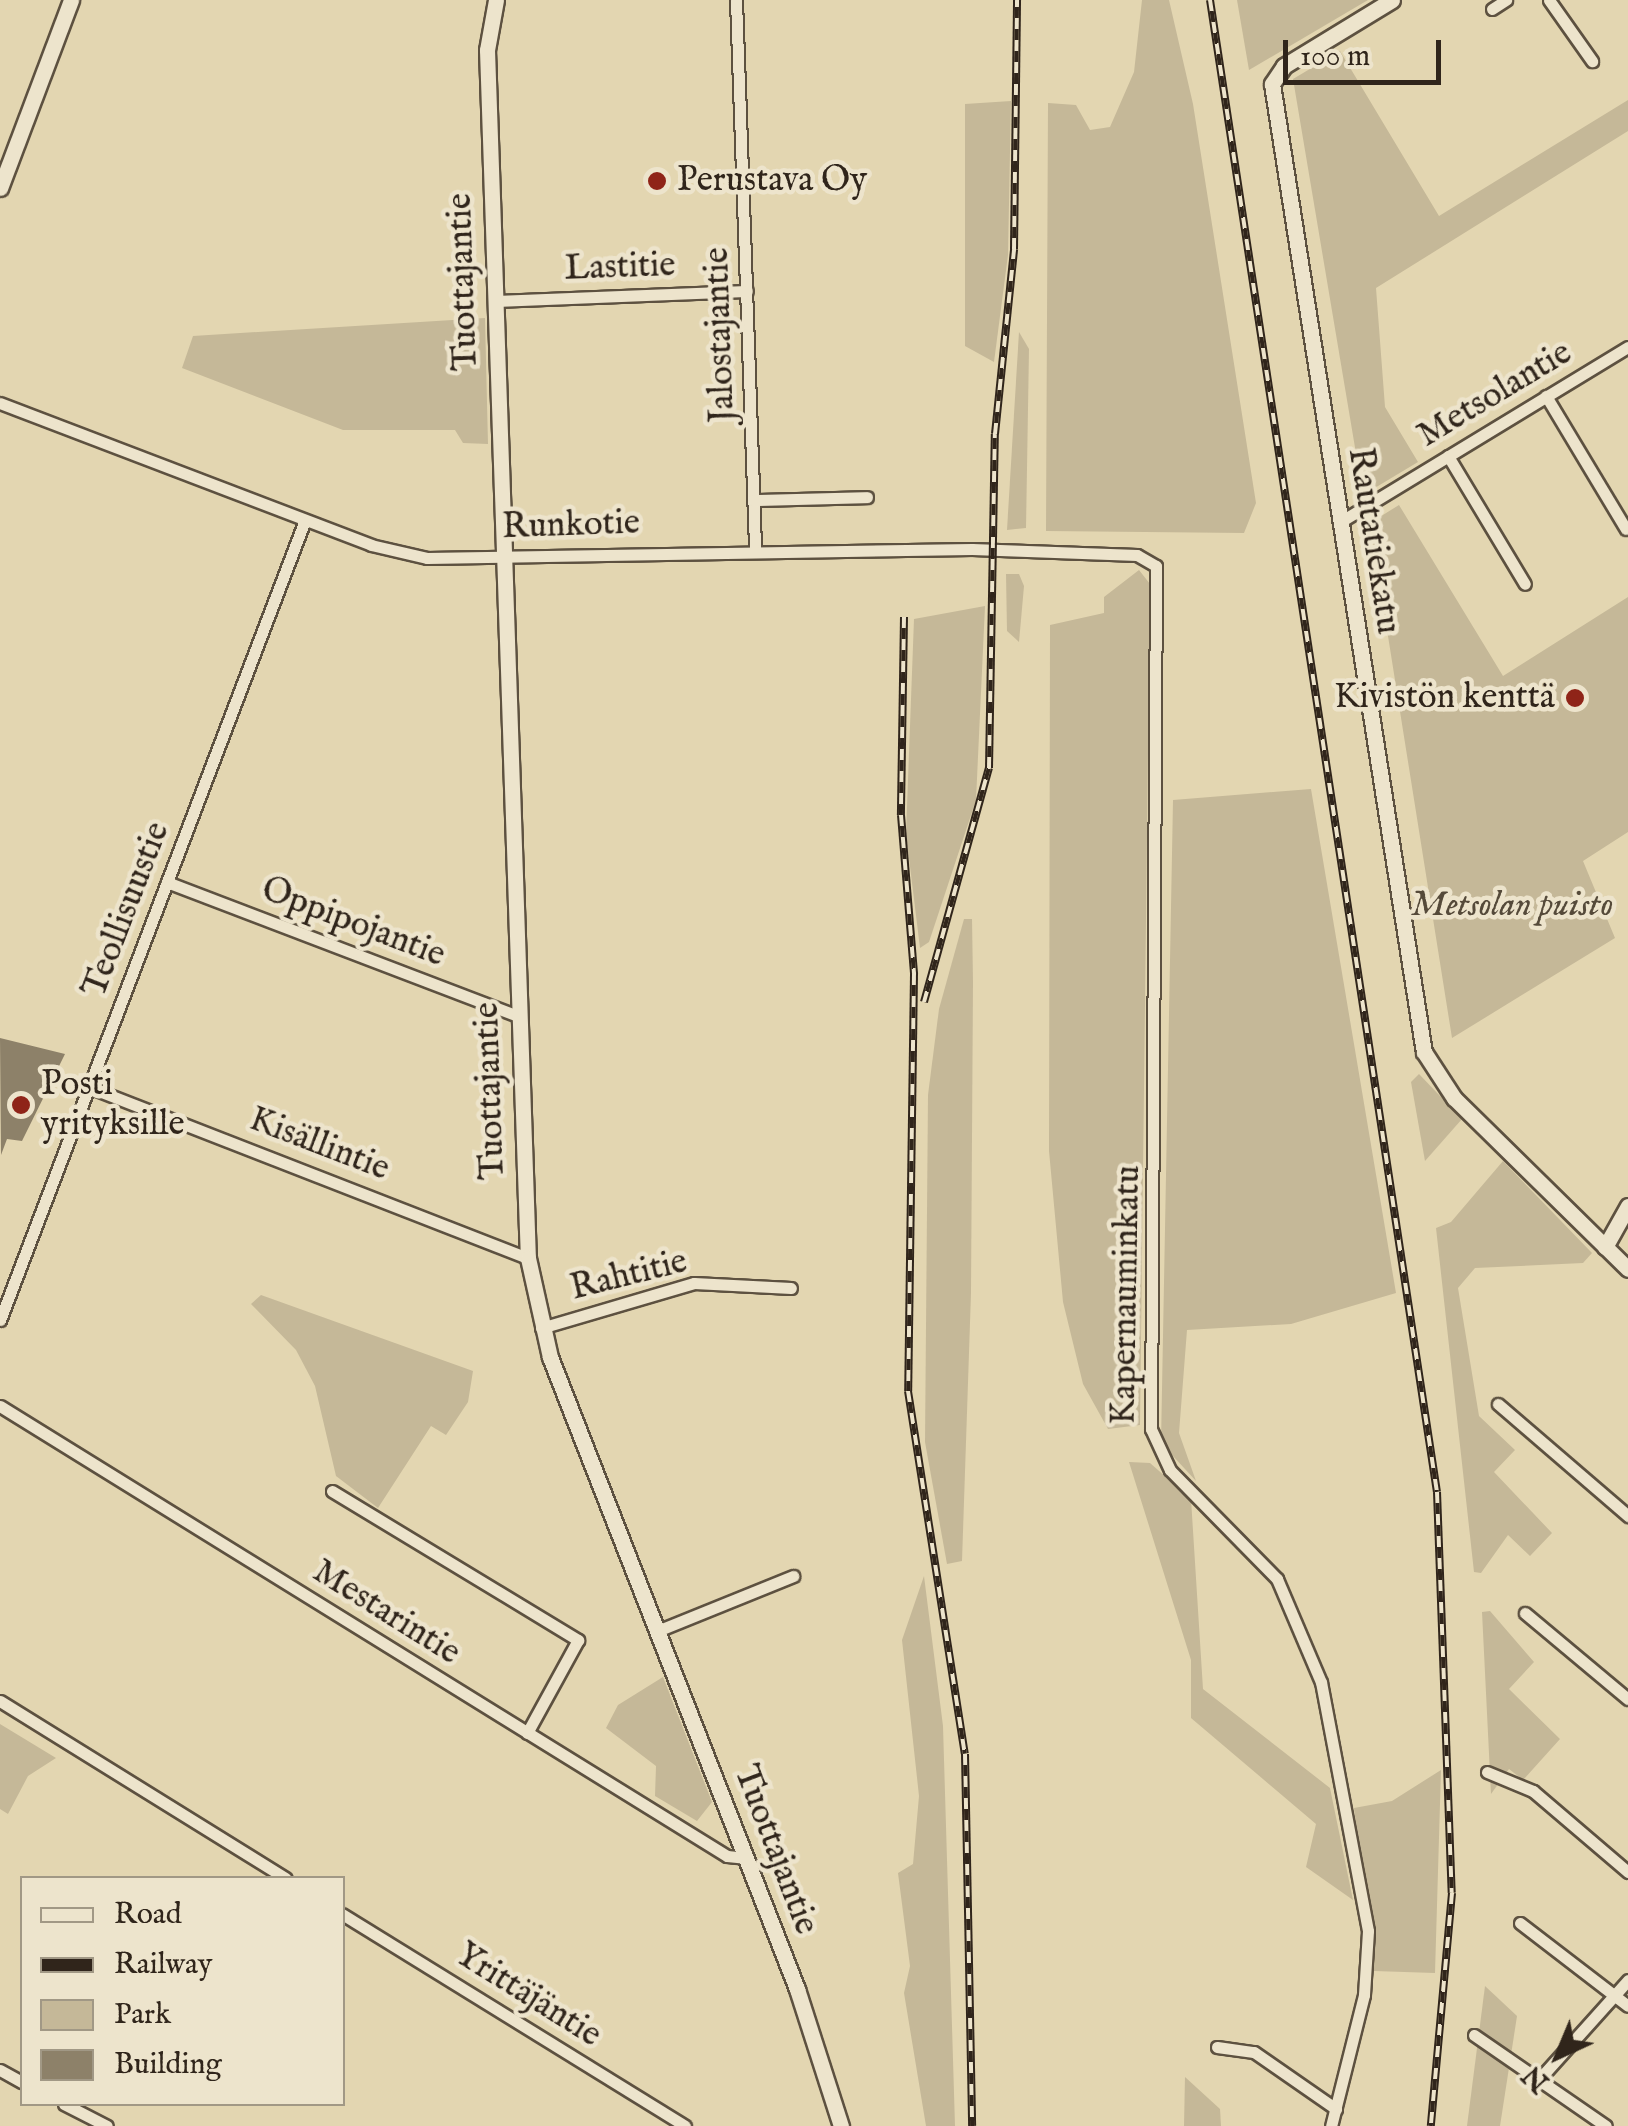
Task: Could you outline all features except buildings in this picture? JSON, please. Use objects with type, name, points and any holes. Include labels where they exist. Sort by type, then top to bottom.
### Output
[{"type":"street","points":[[0,188],[71,0]]},
{"type":"street","name":"Tuottajantie","points":[[496,0],[487,50],[528,1258],[541,1328],[746,1858],[841,2126]]},
{"type":"street","name":"Jalostajantie","points":[[736,0],[755,548]]},
{"type":"street","name":"Rautatiekatu","points":[[1392,0],[1276,73],[1272,84],[1424,1052],[1435,1076],[1605,1247]]},
{"type":"street","points":[[1492,8],[1506,0]]},
{"type":"street","points":[[1550,0],[1592,61]]},
{"type":"street","name":"Lastitie","points":[[495,301],[747,291]]},
{"type":"street","name":"Metsolantie","points":[[1340,522],[1628,346]]},
{"type":"street","points":[[1546,396],[1626,528]]},
{"type":"street","name":"Runkotie","points":[[0,403],[305,520],[412,555],[755,548],[1138,556],[1161,576]]},
{"type":"street","points":[[1448,456],[1525,584]]},
{"type":"street","points":[[754,500],[866,497]]},
{"type":"street","name":"Teollisuustie","points":[[0,1320],[305,520]]},
{"type":"street","name":"Kapernauminkatu","points":[[1161,576],[1151,1429],[1163,1461],[1278,1579],[1316,1663],[1368,1931],[1364,1995],[1331,2126]]},
{"type":"street","name":"Oppipojantie","points":[[167,882],[518,1016]]},
{"type":"street","name":"Kisällintie","points":[[89,1087],[528,1258]]},
{"type":"street","points":[[1628,1206],[1605,1247],[1628,1269]]},
{"type":"street","name":"Rahtitie","points":[[541,1328],[694,1282],[791,1288]]},
{"type":"street","points":[[1498,1404],[1628,1516]]},
{"type":"street","name":"Mestarintie","points":[[0,1406],[727,1856],[746,1858]]},
{"type":"street","points":[[332,1491],[578,1640],[528,1733]]},
{"type":"street","points":[[657,1631],[793,1576]]},
{"type":"street","points":[[1525,1613],[1628,1699]]},
{"type":"street","points":[[0,1701],[283,1876]]},
{"type":"street","points":[[1487,1772],[1534,1792],[1628,1872]]},
{"type":"street","name":"Yrittäjäntie","points":[[345,1916],[685,2126]]},
{"type":"street","points":[[1520,1923],[1628,2006]]},
{"type":"street","points":[[1542,2076],[1628,1980]]},
{"type":"street","points":[[1474,2035],[1542,2076],[1606,2126]]},
{"type":"street","points":[[1217,2047],[1254,2052],[1336,2109]]},
{"type":"street","points":[[68,2106],[106,2126]]},
{"type":"green space","points":[[1142,0],[1169,0],[1193,104],[1256,503],[1244,533],[1046,531],[1048,103],[1076,105],[1090,130],[1110,127],[1134,72]]},
{"type":"green space","points":[[1237,0],[1368,0],[1249,70]]},
{"type":"green space","points":[[1340,51],[1439,216],[1628,100],[1628,131],[1376,288],[1385,407],[1418,462],[1363,495],[1293,79]]},
{"type":"green space","points":[[1011,101],[1008,255],[994,362],[965,346],[965,104]]},
{"type":"green space","points":[[485,318],[488,444],[463,443],[455,430],[343,430],[182,368],[193,336]]},
{"type":"green space","points":[[1019,332],[1029,349],[1026,528],[1007,530]]},
{"type":"green space","name":"Metsolan puisto","points":[[1399,505],[1503,676],[1628,597],[1628,832],[1583,861],[1615,938],[1452,1038],[1370,523]]},
{"type":"green space","points":[[1139,570],[1150,584],[1140,1425],[1108,1429],[1083,1384],[1063,1302],[1049,1151],[1050,625],[1104,613],[1104,597]]},
{"type":"green space","points":[[1006,574],[1019,574],[1024,586],[1019,642],[1007,631]]},
{"type":"green space","points":[[985,606],[976,800],[929,942],[920,948],[906,834],[914,619]]},
{"type":"green space","points":[[1311,789],[1396,1293],[1291,1324],[1187,1330],[1179,1433],[1196,1481],[1161,1443],[1173,800]]},
{"type":"green space","points":[[964,919],[972,919],[971,1293],[962,1561],[947,1564],[925,1442],[928,1095],[939,1009]]},
{"type":"green space","points":[[1419,1074],[1462,1119],[1425,1161],[1411,1082]]},
{"type":"green space","points":[[1503,1161],[1592,1253],[1583,1263],[1475,1268],[1458,1288],[1479,1416],[1515,1450],[1494,1472],[1552,1533],[1530,1556],[1508,1535],[1481,1573],[1474,1572],[1436,1228],[1451,1222]]},
{"type":"green space","points":[[261,1295],[473,1371],[468,1402],[446,1435],[431,1426],[378,1508],[336,1476],[315,1386],[296,1350],[251,1304]]},
{"type":"green space","points":[[1129,1462],[1150,1463],[1191,1499],[1203,1689],[1330,1788],[1353,1900],[1306,1867],[1316,1824],[1191,1718],[1191,1660]]},
{"type":"green space","points":[[924,1576],[943,1726],[955,2126],[926,2126],[904,1993],[910,1966],[898,1873],[913,1864],[919,1796],[902,1640]]},
{"type":"green space","points":[[1490,1611],[1534,1662],[1509,1689],[1560,1739],[1523,1780],[1509,1769],[1491,1794],[1482,1612]]},
{"type":"green space","points":[[663,1677],[712,1802],[697,1821],[655,1796],[656,1766],[606,1728],[618,1705]]},
{"type":"green space","points":[[0,1724],[56,1758],[28,1776],[8,1814],[0,1809]]},
{"type":"green space","points":[[1441,1770],[1435,1973],[1374,1971],[1354,1808],[1392,1801]]},
{"type":"green space","points":[[1485,1986],[1517,2016],[1500,2126],[1467,2126]]},
{"type":"green space","points":[[1185,2077],[1220,2109],[1221,2126],[1184,2126]]},
{"type":"railway","points":[[924,1002],[989,768],[995,434],[1014,249],[1017,0]]},
{"type":"railway","points":[[1210,0],[1437,1492],[1452,1893],[1431,2126]]},
{"type":"railway","points":[[904,617],[901,815],[914,974],[908,1391],[965,1754],[972,2126]]},
{"type":"place","name":"Perustava Oy","points":[[657,181]]},
{"type":"place","name":"Kivistön kenttä","points":[[1575,698]]},
{"type":"place","name":"Posti yrityksille","points":[[21,1105]]}]
